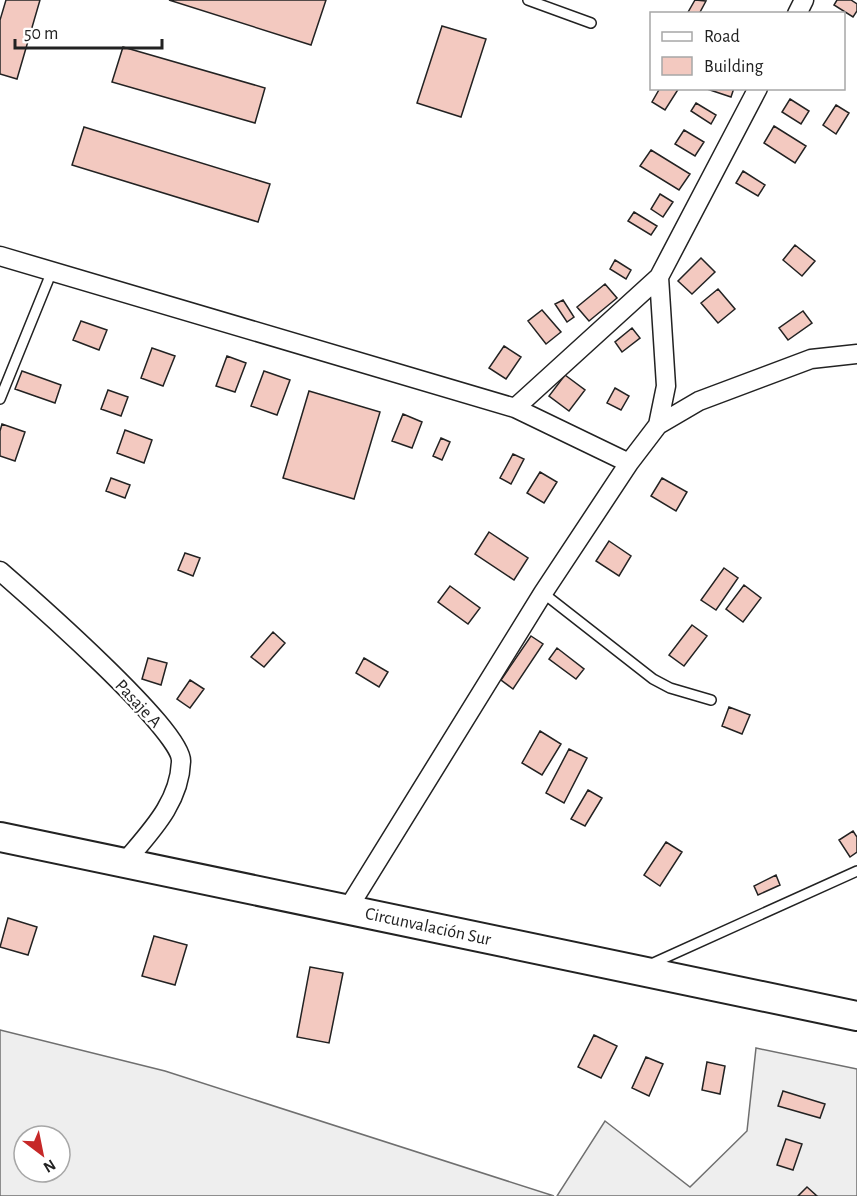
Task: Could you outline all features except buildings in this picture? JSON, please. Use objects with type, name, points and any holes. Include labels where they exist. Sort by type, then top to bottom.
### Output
[{"type":"main road","name":"Circunvalación Sur","points":[[0,837],[857,1016]]},
{"type":"street","points":[[515,408],[659,277],[757,90]]},
{"type":"street","points":[[0,256],[515,408],[628,463]]},
{"type":"street","points":[[658,425],[666,386],[659,277]]},
{"type":"street","points":[[347,910],[543,593],[628,463],[658,425],[699,401],[811,359],[857,354]]},
{"type":"street","name":"Pasaje A","points":[[0,571],[57,621],[154,717],[178,750],[181,759],[179,777],[166,812],[124,863]]},
{"type":"lane","points":[[528,0],[591,23]]},
{"type":"lane","points":[[0,399],[52,271]]},
{"type":"lane","points":[[543,593],[653,679],[670,688],[711,700]]},
{"type":"lane","points":[[637,971],[857,871]]},
{"type":"shaded area","points":[[0,1030],[165,1071],[554,1196],[0,1196]]},
{"type":"shaded area","points":[[756,1048],[857,1069],[857,1196],[557,1196],[605,1121],[690,1187],[747,1131]]}]
